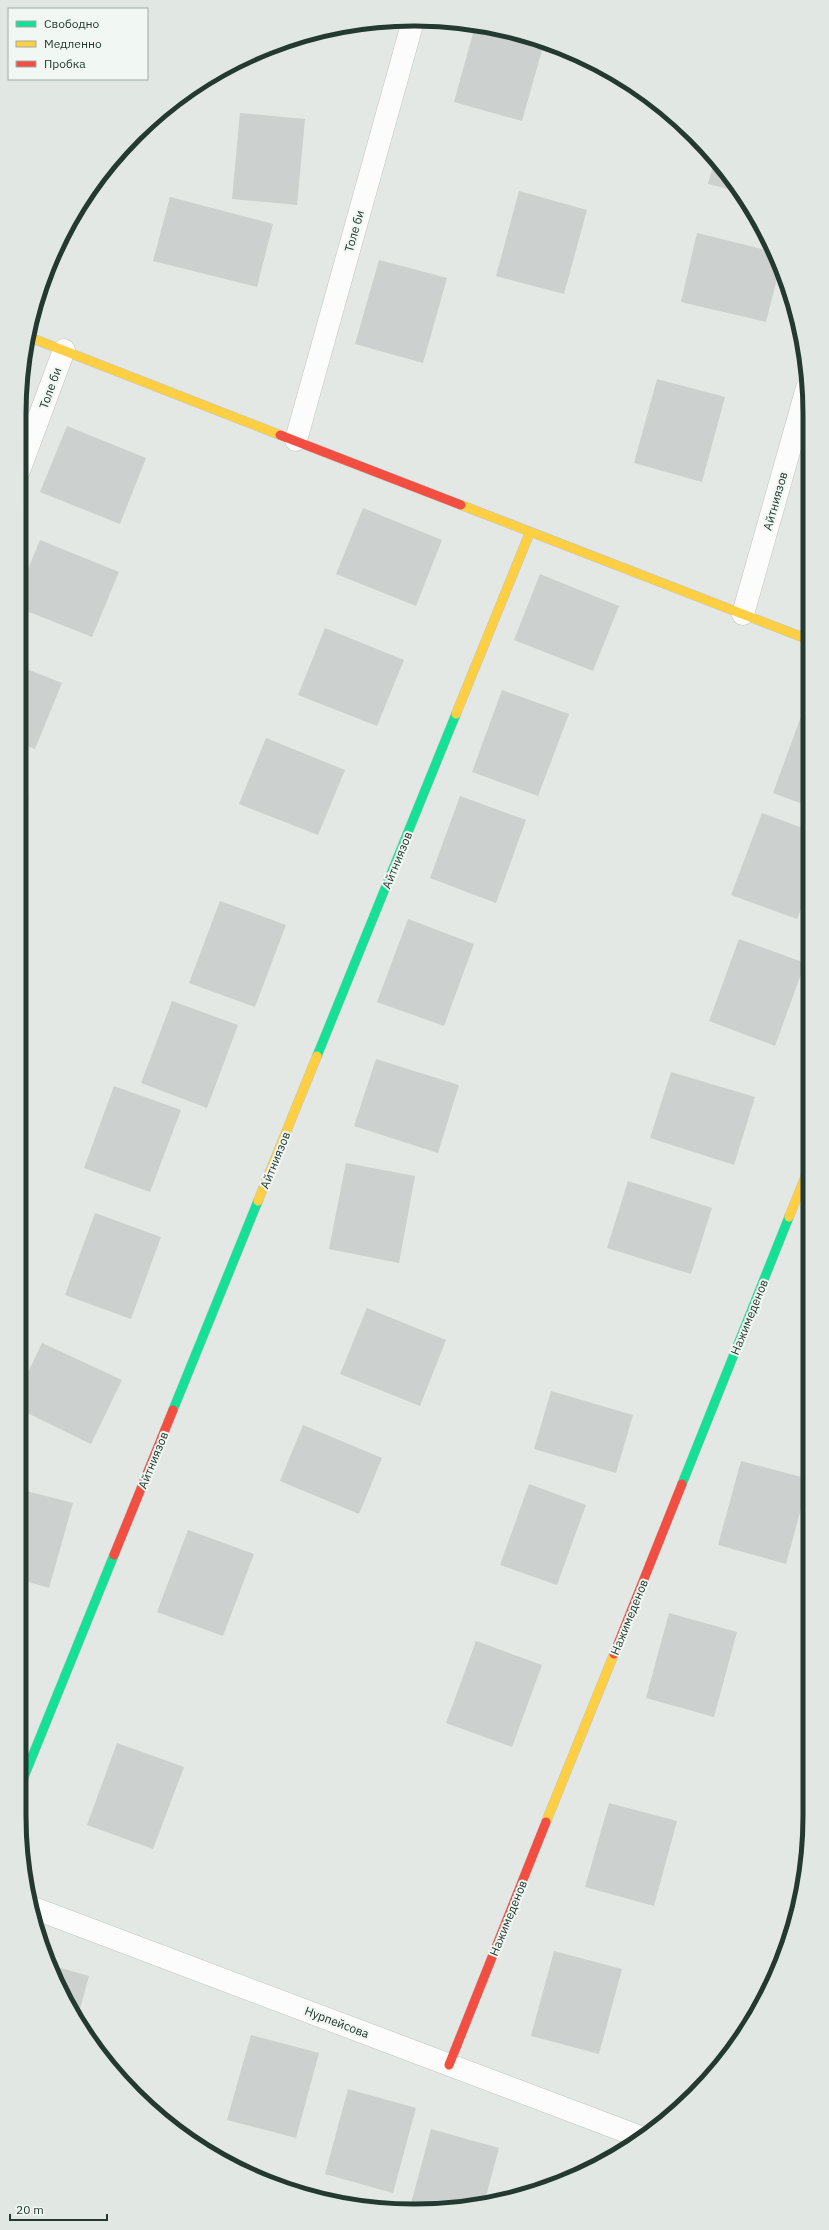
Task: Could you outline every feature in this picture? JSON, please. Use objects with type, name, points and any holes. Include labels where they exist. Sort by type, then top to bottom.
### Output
[{"type":"street","name":"Толе би","points":[[296,440],[412,26]]},
{"type":"street","points":[[33,339],[803,637]]},
{"type":"street","name":"Толе би","points":[[26,452],[64,350]]},
{"type":"street","name":"Айтниязов","points":[[743,614],[803,404]]},
{"type":"street","name":"Айтниязов","points":[[26,1772],[530,532]]},
{"type":"street","name":"Нажимеденов","points":[[449,2065],[803,1182]]},
{"type":"street","name":"Нурпейсова","points":[[38,1910],[635,2135]]},
{"type":"building","points":[[474,30],[515,39],[543,48],[522,121],[454,102]]},
{"type":"building","points":[[240,113],[305,119],[297,205],[232,199]]},
{"type":"building","points":[[713,166],[731,190],[708,184]]},
{"type":"building","points":[[519,191],[587,210],[564,294],[496,276]]},
{"type":"building","points":[[170,197],[273,224],[257,287],[153,261]]},
{"type":"building","points":[[697,233],[766,250],[777,278],[766,322],[681,302]]},
{"type":"building","points":[[379,260],[447,278],[423,363],[355,344]]},
{"type":"building","points":[[657,379],[725,397],[702,482],[634,463]]},
{"type":"building","points":[[67,426],[146,458],[120,524],[40,492]]},
{"type":"building","points":[[363,508],[442,540],[416,606],[336,574]]},
{"type":"building","points":[[40,540],[119,572],[92,637],[26,611],[26,574]]},
{"type":"building","points":[[540,574],[619,606],[593,671],[514,640]]},
{"type":"building","points":[[325,628],[404,660],[377,726],[298,695]]},
{"type":"building","points":[[26,669],[62,683],[35,749],[26,746]]},
{"type":"building","points":[[502,690],[569,714],[538,796],[472,772]]},
{"type":"building","points":[[803,711],[803,804],[773,793]]},
{"type":"building","points":[[266,738],[345,770],[318,835],[239,804]]},
{"type":"building","points":[[460,796],[526,820],[496,903],[430,878]]},
{"type":"building","points":[[26,798],[29,799],[26,807]]},
{"type":"building","points":[[762,813],[803,828],[803,904],[797,919],[731,895]]},
{"type":"building","points":[[220,901],[286,925],[255,1007],[189,983]]},
{"type":"building","points":[[408,919],[474,944],[444,1026],[377,1002]]},
{"type":"building","points":[[739,939],[803,962],[803,969],[775,1046],[709,1021]]},
{"type":"building","points":[[172,1001],[238,1025],[207,1108],[141,1083]]},
{"type":"building","points":[[376,1059],[459,1085],[438,1153],[354,1126]]},
{"type":"building","points":[[671,1072],[755,1097],[734,1165],[650,1138]]},
{"type":"building","points":[[114,1086],[181,1110],[150,1192],[84,1168]]},
{"type":"building","points":[[346,1163],[415,1176],[399,1263],[329,1249]]},
{"type":"building","points":[[628,1181],[712,1208],[691,1274],[607,1248]]},
{"type":"building","points":[[95,1213],[161,1237],[131,1319],[65,1295]]},
{"type":"building","points":[[367,1308],[446,1340],[420,1406],[340,1374]]},
{"type":"building","points":[[42,1343],[122,1380],[91,1444],[26,1412],[26,1376]]},
{"type":"building","points":[[551,1391],[633,1415],[616,1473],[534,1449]]},
{"type":"building","points":[[303,1425],[382,1458],[359,1514],[280,1481]]},
{"type":"building","points":[[741,1461],[803,1477],[803,1501],[786,1564],[718,1545]]},
{"type":"building","points":[[529,1484],[586,1505],[557,1585],[500,1565]]},
{"type":"building","points":[[26,1491],[73,1503],[49,1588],[26,1581]]},
{"type":"building","points":[[188,1530],[254,1554],[223,1636],[157,1612]]},
{"type":"building","points":[[669,1613],[737,1632],[714,1717],[646,1698]]},
{"type":"building","points":[[476,1641],[542,1665],[512,1747],[446,1723]]},
{"type":"building","points":[[117,1743],[184,1767],[153,1849],[87,1825]]},
{"type":"building","points":[[609,1803],[677,1821],[654,1906],[585,1887]]},
{"type":"building","points":[[554,1951],[622,1969],[599,2054],[531,2036]]},
{"type":"building","points":[[57,1967],[89,1976],[79,2012]]},
{"type":"building","points":[[251,2035],[319,2053],[296,2138],[227,2120]]},
{"type":"building","points":[[348,2089],[416,2108],[393,2193],[325,2174]]},
{"type":"building","points":[[431,2129],[499,2148],[486,2198],[465,2201],[411,2204]]},
{"type":"traffic: fast","points":[[317,1056],[456,714]]},
{"type":"traffic: fast","points":[[173,1410],[258,1201]]},
{"type":"traffic: fast","points":[[682,1484],[789,1217]]},
{"type":"traffic: fast","points":[[26,1772],[114,1555]]},
{"type":"traffic: slow","points":[[33,339],[280,435]]},
{"type":"traffic: slow","points":[[461,505],[803,637]]},
{"type":"traffic: slow","points":[[456,714],[530,532]]},
{"type":"traffic: slow","points":[[258,1201],[317,1056]]},
{"type":"traffic: slow","points":[[789,1217],[803,1182]]},
{"type":"traffic: slow","points":[[546,1822],[614,1654]]},
{"type":"traffic: jam","points":[[280,435],[461,505]]},
{"type":"traffic: jam","points":[[114,1555],[173,1410]]},
{"type":"traffic: jam","points":[[614,1654],[682,1484]]},
{"type":"traffic: jam","points":[[449,2065],[546,1822]]}]
